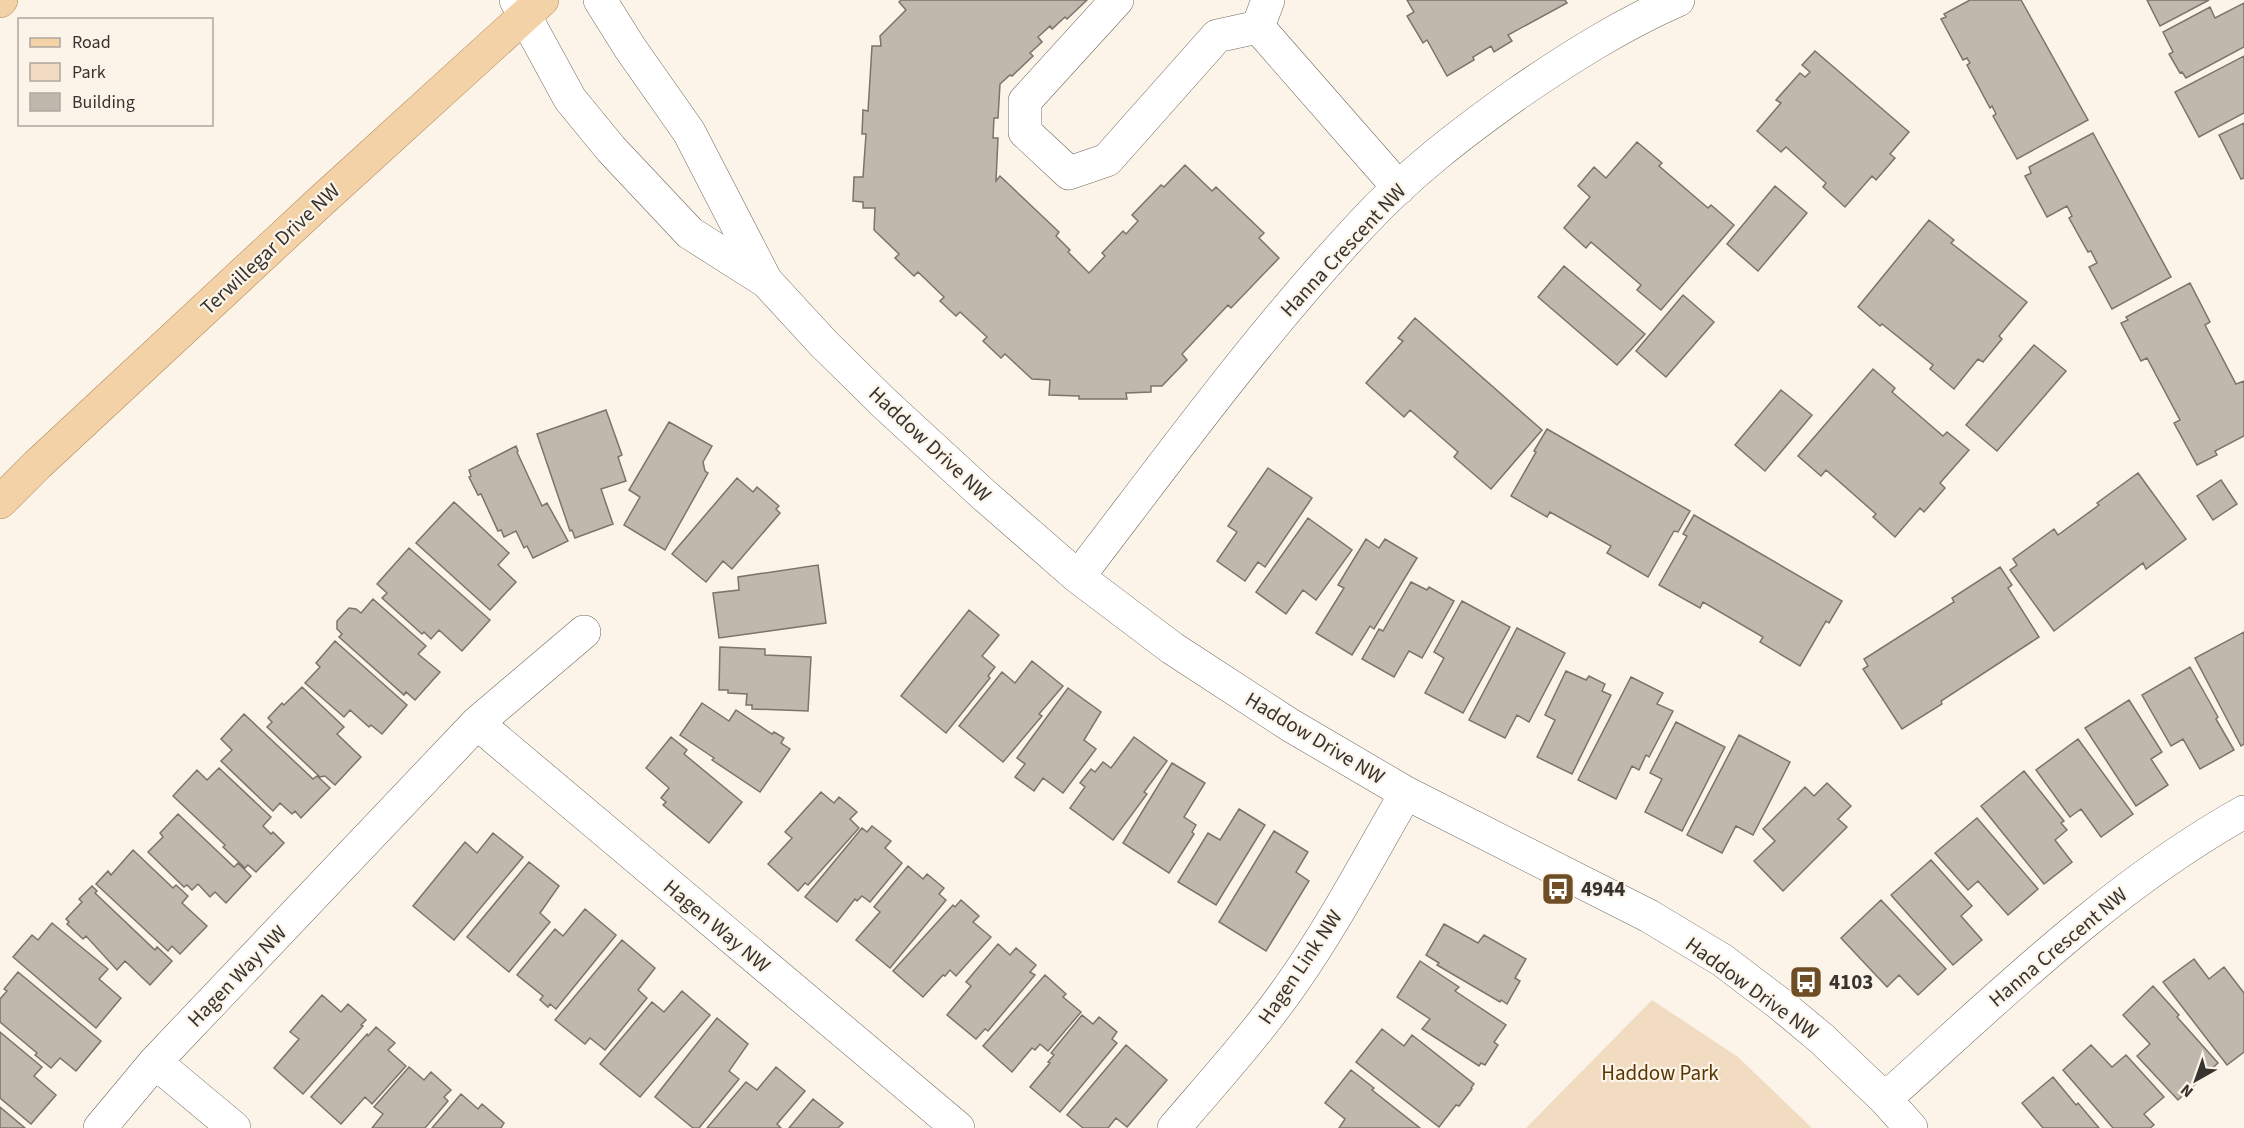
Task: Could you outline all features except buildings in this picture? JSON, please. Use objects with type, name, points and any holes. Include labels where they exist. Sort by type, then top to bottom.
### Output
[{"type":"main road","name":"Terwillegar Drive NW","points":[[0,502],[527,5]]},
{"type":"street","name":"Haddow Drive NW","points":[[600,0],[630,48],[689,132],[766,281]]},
{"type":"street","points":[[1117,0],[1025,101],[1025,132],[1070,173],[1107,160],[1217,36],[1263,13],[1399,188]]},
{"type":"street","name":"Hanna Crescent NW","points":[[1078,577],[1255,348],[1363,222],[1446,146],[1556,67],[1617,30],[1678,0]]},
{"type":"street","name":"Haddow Drive NW","points":[[527,5],[570,99],[611,149],[690,233],[766,281],[824,344],[884,403],[1078,577],[1173,648],[1290,725],[1406,793],[1649,916],[1722,960],[1822,1039],[1885,1099],[1911,1128]]},
{"type":"street","name":"Hagen Way NW","points":[[100,1128],[155,1062],[477,723],[584,632]]},
{"type":"street","name":"Hagen Way NW","points":[[477,723],[958,1128]]},
{"type":"street","name":"Hagen Link NW","points":[[1174,1128],[1252,1036],[1292,984],[1324,936],[1406,793]]},
{"type":"street","name":"Hanna Crescent NW","points":[[1885,1099],[2066,937],[2165,860],[2244,812]]},
{"type":"street","points":[[155,1062],[234,1128]]},
{"type":"green space","name":"Haddow Park","points":[[1652,1000],[1738,1057],[1812,1128],[1526,1128]]},
{"type":"place","name":"4944","points":[[1558,889]]},
{"type":"place","name":"4103","points":[[1806,982]]}]
